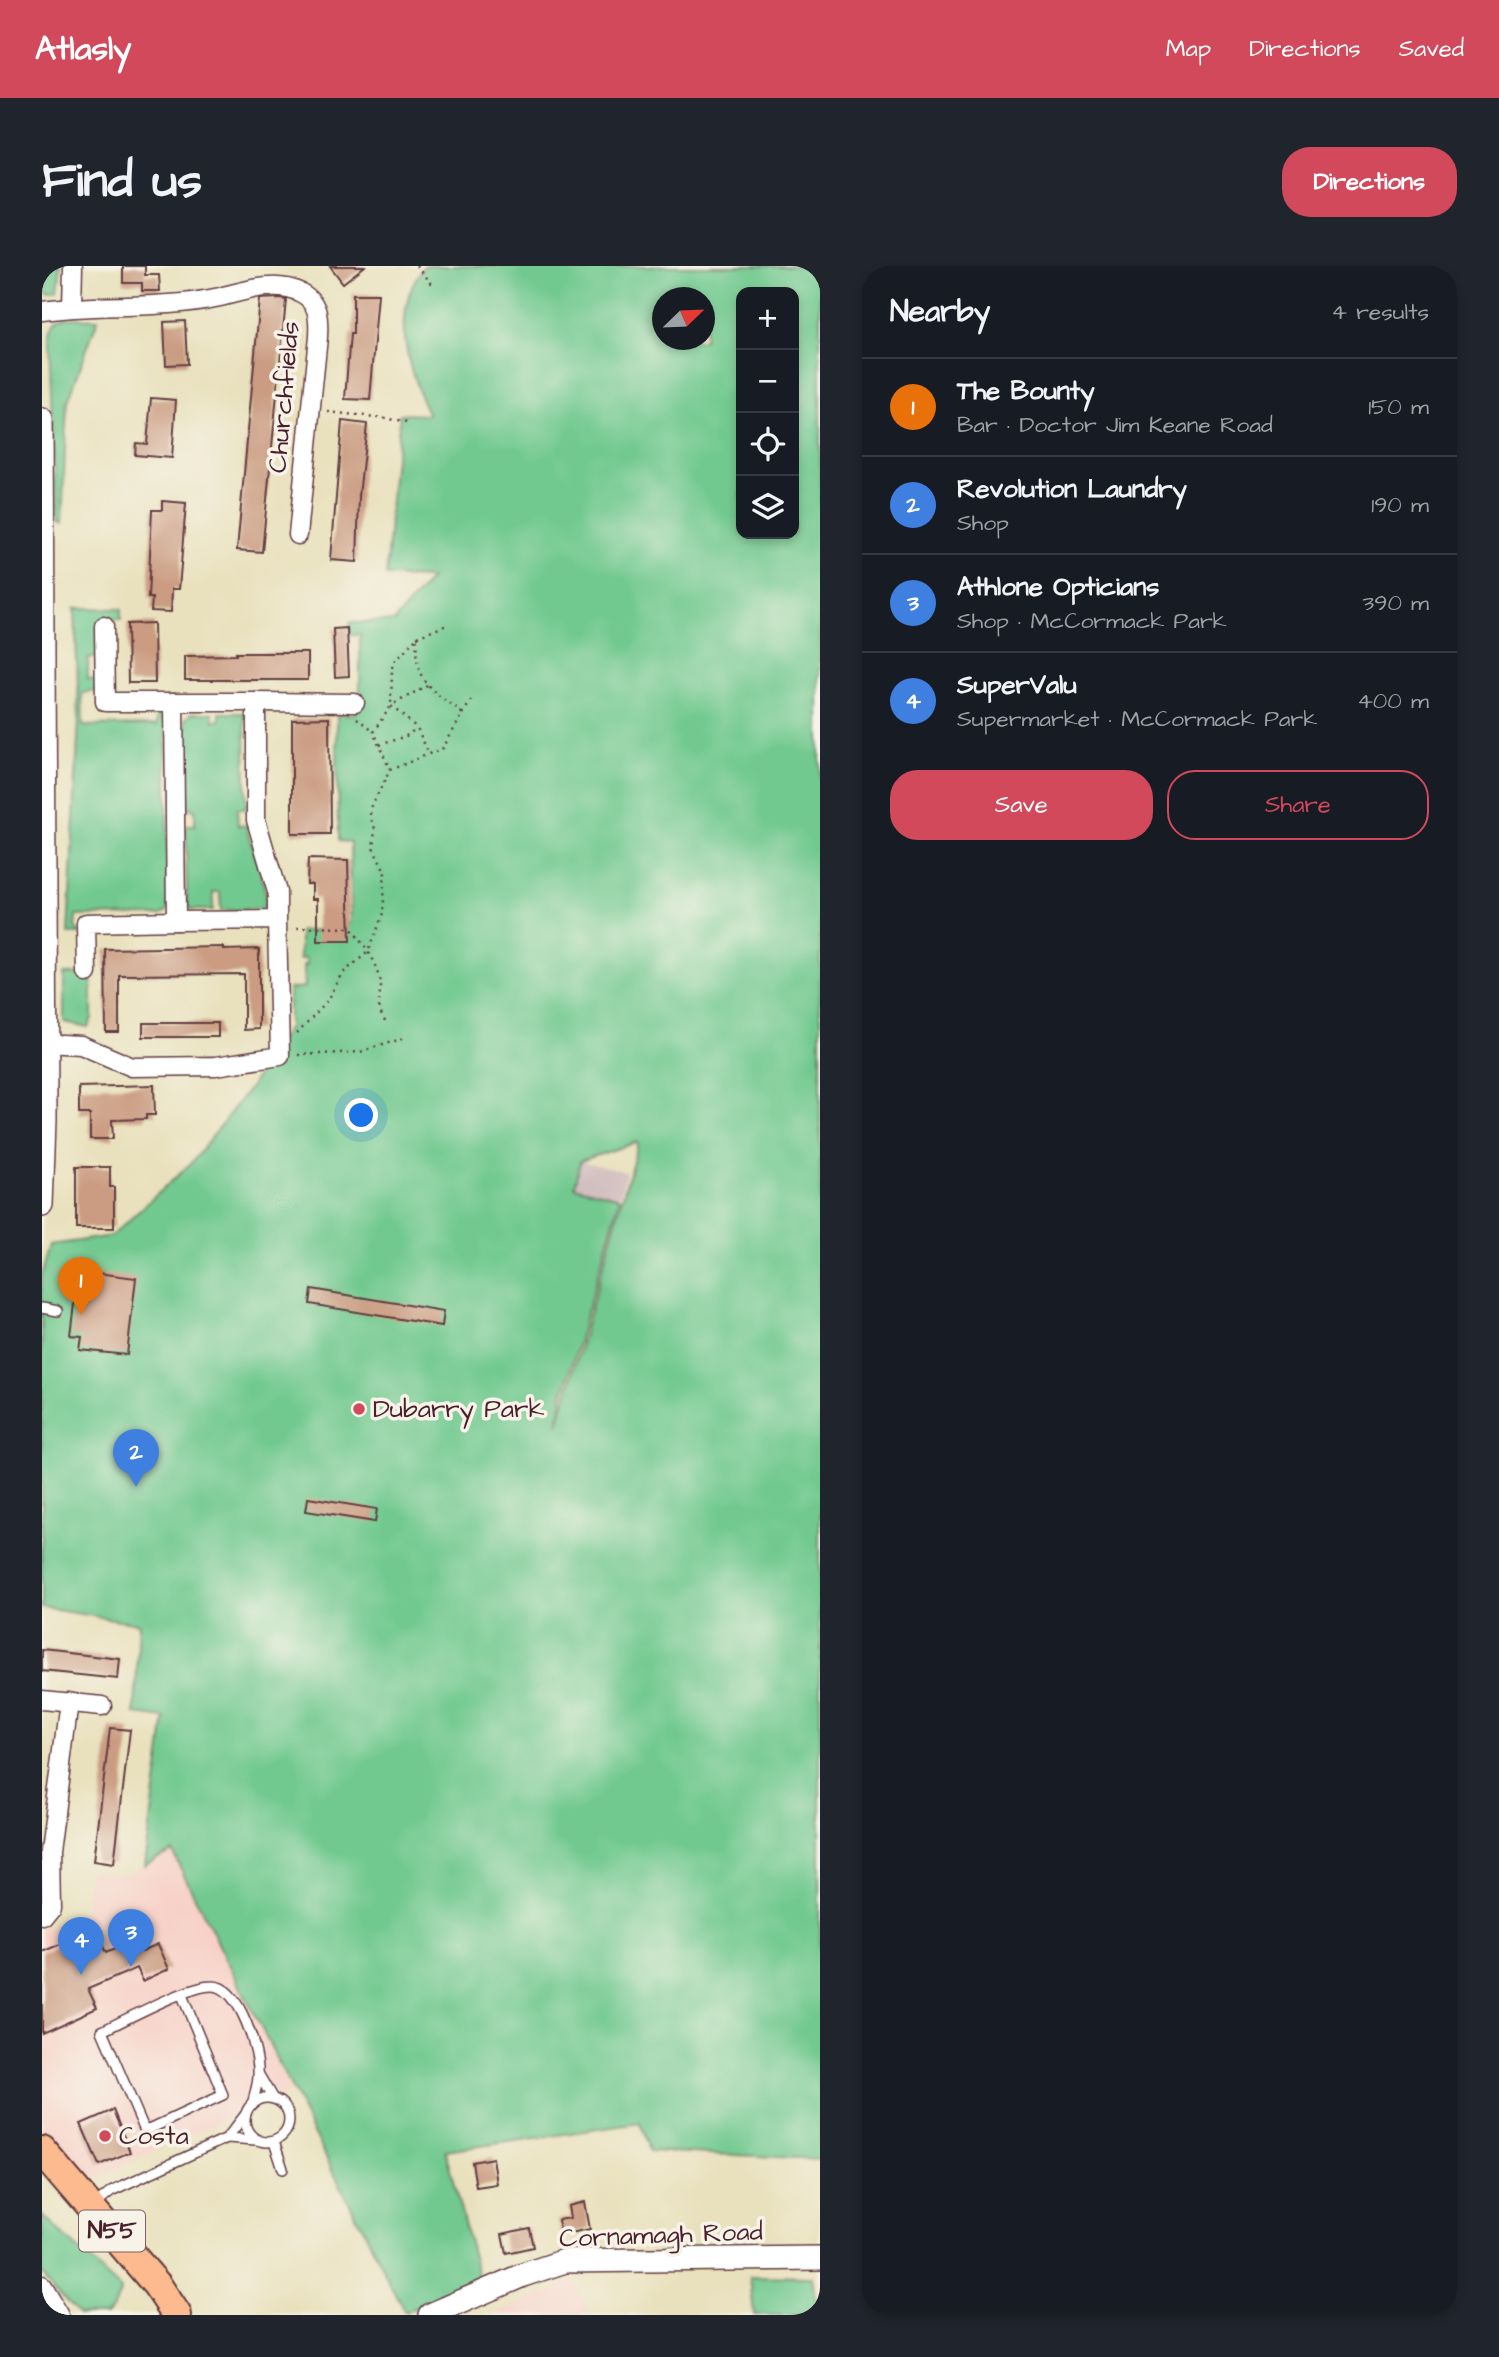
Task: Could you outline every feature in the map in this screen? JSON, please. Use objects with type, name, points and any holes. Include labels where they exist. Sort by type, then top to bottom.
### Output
[{"type":"main road","name":"N55","points":[[42,2151],[157,2284],[177,2315]]},
{"type":"street","points":[[72,307],[73,266]]},
{"type":"street","name":"Churchfields","points":[[42,311],[72,307],[180,304],[269,287],[296,290],[311,299],[319,321],[298,535]]},
{"type":"street","points":[[42,420],[42,1205]]},
{"type":"street","points":[[104,626],[97,702],[256,702],[351,710]]},
{"type":"street","points":[[174,702],[176,921]]},
{"type":"street","points":[[43,1043],[81,1045],[132,1067],[216,1066],[280,1049],[277,892],[256,820],[256,702]]},
{"type":"street","points":[[87,973],[86,923],[277,920]]},
{"type":"street","points":[[42,1700],[102,1706]]},
{"type":"street","points":[[42,1915],[51,1904],[46,1867],[69,1702]]},
{"type":"street","name":"Cornamagh Road","points":[[430,2315],[523,2275],[565,2262],[820,2258]]},
{"type":"street","points":[[42,2285],[60,2315]]},
{"type":"lane","points":[[42,1308],[58,1311]]},
{"type":"lane","points":[[182,1995],[223,2095],[145,2131],[102,2031],[182,1995],[212,1986],[223,1989],[237,2003],[254,2046],[259,2075],[273,2099],[285,2107],[289,2121],[284,2135],[274,2142],[227,2138]]},
{"type":"lane","points":[[92,2207],[110,2191],[227,2138],[253,2103],[259,2075]]},
{"type":"lane","points":[[253,2103],[273,2099]]},
{"type":"lane","points":[[245,2115],[246,2129],[256,2140]]},
{"type":"lane","points":[[274,2142],[283,2169]]},
{"type":"path","points":[[417,266],[433,285]]},
{"type":"path","points":[[310,411],[385,418],[406,423]]},
{"type":"path","points":[[391,706],[392,670],[396,660],[417,637],[447,625]]},
{"type":"path","points":[[417,637],[415,663],[427,685],[463,713]]},
{"type":"path","points":[[373,732],[391,706],[427,685]]},
{"type":"path","points":[[280,1049],[328,1000],[343,973],[368,952],[382,914],[385,897],[384,871],[373,847],[372,806],[390,770],[443,748],[473,697]]},
{"type":"path","points":[[391,706],[417,729],[429,754]]},
{"type":"path","points":[[351,710],[373,732],[390,770]]},
{"type":"path","points":[[379,745],[406,736],[417,729]]},
{"type":"path","points":[[297,927],[351,928],[368,952],[380,980],[378,1009],[386,1022]]},
{"type":"path","points":[[280,1049],[360,1052],[404,1038]]},
{"type":"shaded area","points":[[580,1161],[626,1172],[620,1198],[574,1186]]},
{"type":"shaded area","points":[[172,1850],[290,2091],[95,2178],[42,2130],[42,1931],[85,1911],[89,1870],[125,1875]]},
{"type":"shaded area","points":[[572,2281],[591,2315],[493,2315]]},
{"type":"green space","points":[[42,266],[61,266],[58,293],[49,295],[44,291]]},
{"type":"green space","points":[[424,266],[820,266],[820,2159],[649,2151],[640,2123],[445,2151],[478,2276],[405,2313],[172,1851],[145,1865],[165,1718],[135,1714],[139,1623],[42,1608],[42,1275],[51,1245],[112,1236],[192,1162],[251,1086],[289,1027],[289,989],[305,987],[304,965],[307,964],[307,958],[300,958],[300,931],[347,929],[352,921],[350,842],[338,841],[337,714],[356,714],[360,697],[360,635],[350,635],[349,623],[394,622],[431,578],[385,576],[400,414],[429,415],[409,359],[405,320],[407,301]],"holes":[[[638,1143],[558,1425],[563,1395],[620,1198],[574,1186],[580,1161]]]},
{"type":"green space","points":[[68,318],[98,319],[67,403],[62,523],[57,522],[50,345],[54,327]]},
{"type":"green space","points":[[75,608],[121,609],[121,620],[98,620],[99,657],[88,658],[88,680],[99,680],[97,691],[82,693],[83,726],[157,725],[157,709],[166,711],[168,910],[160,915],[76,916],[75,927],[80,934],[68,934],[79,718]]},
{"type":"green space","points":[[192,713],[213,713],[213,721],[220,721],[220,713],[241,713],[245,717],[246,809],[237,809],[238,826],[246,825],[265,893],[263,909],[221,910],[220,892],[213,892],[213,910],[191,910],[187,905],[186,825],[195,825],[195,809],[187,808],[186,718]]},
{"type":"green space","points":[[92,973],[92,1018],[88,1027],[64,1022],[64,974]]},
{"type":"green space","points":[[42,2216],[121,2289],[114,2307],[107,2315],[78,2315],[42,2273]]},
{"type":"green space","points":[[750,2276],[813,2277],[818,2315],[754,2315]]},
{"type":"building","points":[[123,266],[145,266],[145,275],[159,275],[160,291],[142,291],[142,283],[123,283]]},
{"type":"building","points":[[330,266],[365,266],[343,283]]},
{"type":"building","points":[[353,294],[379,294],[370,400],[345,399],[350,334],[353,334]]},
{"type":"building","points":[[260,299],[286,299],[262,552],[237,550]]},
{"type":"building","points":[[185,321],[187,364],[166,365],[164,322]]},
{"type":"building","points":[[151,398],[176,400],[172,458],[135,455],[136,443],[147,444]]},
{"type":"building","points":[[342,421],[367,424],[359,496],[357,562],[331,560]]},
{"type":"building","points":[[162,501],[186,503],[179,589],[172,589],[171,612],[151,611],[152,598],[148,598],[152,510],[162,510]]},
{"type":"building","points":[[154,623],[155,683],[128,683],[127,624]]},
{"type":"building","points":[[347,628],[349,676],[335,677],[333,629]]},
{"type":"building","points":[[308,653],[308,680],[185,680],[185,656]]},
{"type":"building","points":[[329,718],[330,834],[292,834],[292,719]]},
{"type":"building","points":[[308,859],[348,860],[350,941],[318,941],[318,899],[313,899],[313,884],[307,884]]},
{"type":"building","points":[[224,947],[224,950],[259,949],[259,1029],[244,1030],[244,974],[119,975],[119,1032],[106,1032],[105,949]]},
{"type":"building","points":[[143,1023],[218,1023],[218,1037],[143,1037]]},
{"type":"building","points":[[154,1085],[155,1115],[146,1115],[146,1119],[112,1120],[113,1139],[90,1139],[90,1114],[79,1114],[79,1087]]},
{"type":"building","points":[[76,1167],[110,1167],[110,1187],[114,1187],[114,1228],[76,1228]]},
{"type":"building","points":[[90,1272],[136,1278],[127,1355],[80,1350],[82,1337],[71,1336],[77,1288],[88,1289]]},
{"type":"building","points":[[311,1289],[444,1311],[442,1326],[309,1304]]},
{"type":"building","points":[[308,1498],[377,1509],[375,1522],[306,1511]]},
{"type":"building","points":[[42,1650],[120,1659],[118,1679],[42,1671]]},
{"type":"building","points":[[110,1728],[130,1730],[114,1864],[94,1861]]},
{"type":"building","points":[[95,1929],[106,1953],[130,1942],[135,1954],[158,1944],[169,1969],[143,1981],[137,1968],[88,1989],[97,2008],[42,2033],[42,1952]]},
{"type":"building","name":"Costa","points":[[113,2110],[130,2152],[99,2165],[81,2124]]},
{"type":"building","points":[[493,2158],[497,2184],[476,2187],[472,2162]]},
{"type":"building","points":[[585,2202],[590,2229],[561,2235],[558,2220],[571,2218],[569,2206]]},
{"type":"building","points":[[529,2228],[533,2247],[506,2253],[502,2234]]},
{"type":"place","name":"The Bounty","points":[[81,1315]]},
{"type":"place","name":"Dubarry Park","points":[[359,1409]]},
{"type":"place","name":"Revolution Laundry","points":[[136,1487]]},
{"type":"place","name":"Athlone Opticians","points":[[131,1967]]},
{"type":"place","name":"SuperValu","points":[[81,1975]]},
{"type":"place","name":"Costa","points":[[105,2136]]}]
